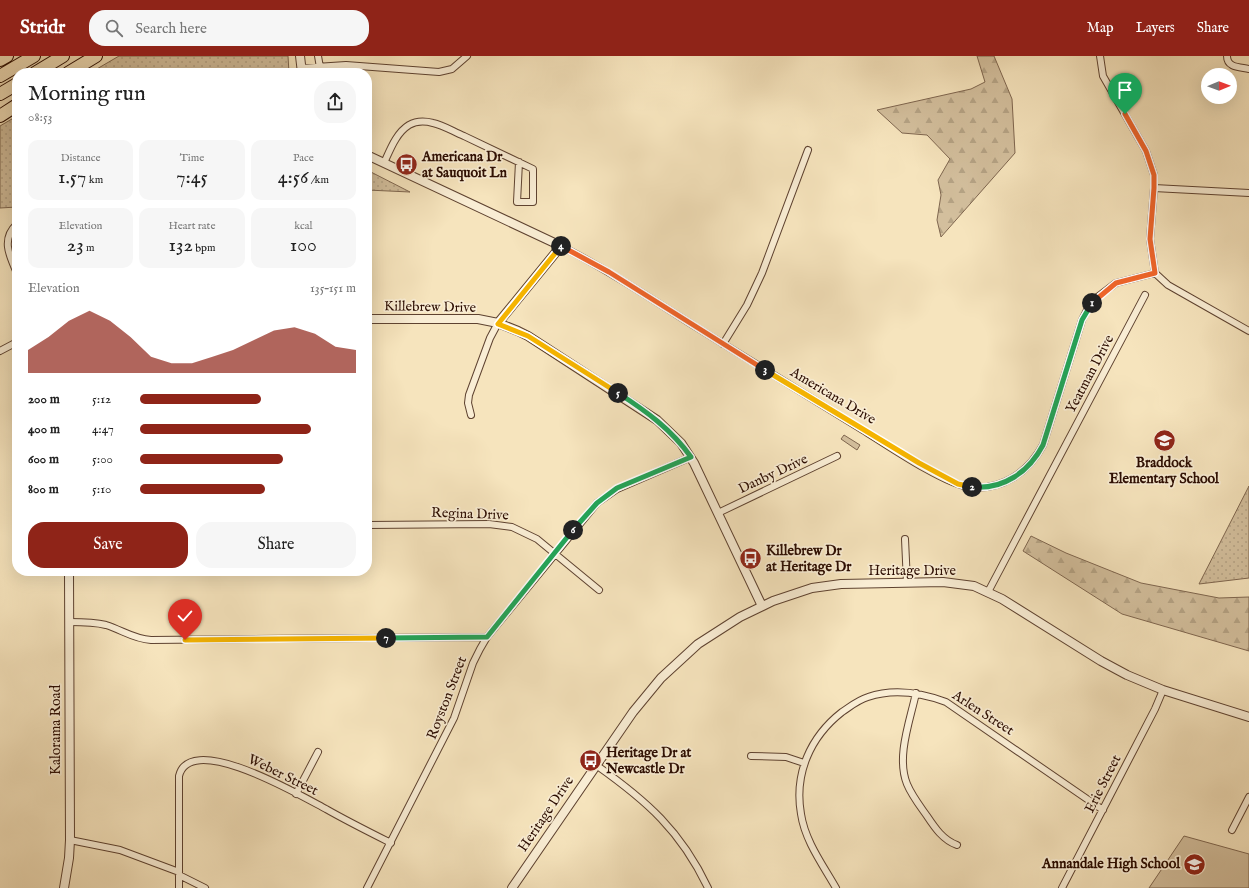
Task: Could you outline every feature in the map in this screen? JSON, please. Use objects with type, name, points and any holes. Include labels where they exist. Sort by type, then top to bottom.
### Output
[{"type":"highway","points":[[14,68],[34,56]]},
{"type":"highway","points":[[43,68],[63,56]]},
{"type":"highway","points":[[76,68],[96,56]]},
{"type":"highway","points":[[0,76],[12,69]]},
{"type":"highway","points":[[0,94],[12,87]]},
{"type":"highway","points":[[0,116],[12,108]]},
{"type":"street","points":[[300,56],[302,68]]},
{"type":"street","points":[[318,56],[319,66]]},
{"type":"street","points":[[310,68],[319,66],[346,65],[439,72],[452,69],[467,56]]},
{"type":"street","points":[[1100,56],[1104,76],[1146,151],[1154,175],[1150,239],[1155,273],[1168,285],[1249,330]]},
{"type":"street","points":[[1227,56],[1227,60],[1232,65],[1249,69]]},
{"type":"street","points":[[384,163],[399,135],[404,129],[414,123],[423,122],[437,124],[533,168],[533,202],[518,202],[517,173],[519,162]]},
{"type":"street","points":[[723,344],[747,306],[762,273],[808,150]]},
{"type":"street","name":"Americana Drive","points":[[372,157],[561,246],[609,272],[723,344],[882,441],[949,480],[967,487],[990,486],[1019,475],[1037,456],[1043,445],[1082,320],[1091,303],[1116,283],[1155,273]]},
{"type":"street","points":[[1154,188],[1249,193]]},
{"type":"street","points":[[12,229],[7,245],[8,253],[12,262]]},
{"type":"street","points":[[470,415],[468,403],[469,395],[490,338],[498,324],[561,246]]},
{"type":"street","name":"Yeatman Drive","points":[[988,592],[1145,295]]},
{"type":"street","name":"Killebrew Drive","points":[[372,319],[463,318],[498,324],[528,336],[643,409],[670,431],[691,457],[762,606]]},
{"type":"street","points":[[0,351],[12,345]]},
{"type":"street","name":"Danby Drive","points":[[718,513],[837,456]]},
{"type":"street","name":"Royston Street","points":[[367,888],[454,718],[473,663],[487,637],[587,512],[605,496],[632,482],[691,457]]},
{"type":"street","name":"Regina Drive","points":[[372,525],[503,525],[525,532],[554,553],[599,590]]},
{"type":"street","points":[[905,539],[907,582]]},
{"type":"street","name":"Kalorama Road","points":[[64,888],[69,858],[70,840],[68,576]]},
{"type":"street","name":"Heritage Drive","points":[[512,888],[596,765],[651,689],[678,661],[718,630],[762,606],[812,588],[841,584],[907,582],[958,583],[988,592],[1101,661],[1127,675],[1163,690],[1249,717]]},
{"type":"street","points":[[69,622],[108,625],[131,636],[151,640],[487,637]]},
{"type":"street","name":"Erie Street","points":[[1062,888],[1163,690]]},
{"type":"street","points":[[916,693],[904,753],[904,774],[913,796],[939,833],[946,839],[958,845]]},
{"type":"street","name":"Arlen Street","points":[[836,888],[809,841],[802,822],[799,786],[804,762],[809,751],[823,730],[833,719],[854,703],[869,696],[880,694],[916,693],[930,696],[956,707],[1103,810]]},
{"type":"street","points":[[296,794],[318,752]]},
{"type":"street","points":[[751,756],[786,757],[804,762]]},
{"type":"street","name":"Weber Street","points":[[179,888],[179,776],[183,766],[194,761],[211,762],[242,768],[257,773],[391,843]]},
{"type":"street","points":[[596,765],[630,788],[663,818],[691,855],[708,888]]},
{"type":"street","points":[[1232,830],[1249,797]]},
{"type":"street","points":[[70,840],[120,850],[179,873],[205,888]]},
{"type":"green space","points":[[119,56],[288,56],[289,68],[99,68]]},
{"type":"green space","points":[[977,56],[994,56],[1012,99],[1015,153],[941,237],[937,220],[941,195],[938,180],[950,159],[927,135],[902,133],[877,110],[971,89],[985,82]]},
{"type":"green space","points":[[12,119],[12,207],[0,208],[0,126]]},
{"type":"green space","points":[[372,173],[410,192],[372,190]]},
{"type":"green space","points":[[844,435],[860,445],[857,450],[841,439]]},
{"type":"green space","points":[[1249,486],[1249,578],[1199,584]]},
{"type":"green space","points":[[1031,536],[1066,553],[1141,583],[1219,598],[1249,597],[1249,651],[1122,614],[1023,551]]},
{"type":"green space","points":[[1184,836],[1249,854],[1249,888],[1149,888]]},
{"type":"place","name":"Americana Dr at Sauquoit Ln","points":[[406,165]]},
{"type":"place","name":"Braddock Elementary School","points":[[1164,441]]},
{"type":"place","name":"Killebrew Dr at Heritage Dr","points":[[751,559]]},
{"type":"place","name":"Heritage Dr at Newcastle Dr","points":[[590,761]]},
{"type":"place","name":"Annandale High School","points":[[1195,864]]},
{"type":"route","points":[[185,640],[487,637],[587,512],[597,503],[617,488],[691,457],[670,431],[643,409],[528,336],[498,324],[561,246],[609,272],[795,388],[949,480],[967,487],[980,488],[1005,482],[1019,475],[1037,456],[1043,445],[1082,320],[1088,308],[1095,299],[1116,283],[1155,273],[1150,239],[1154,175],[1146,151],[1125,114]]}]
